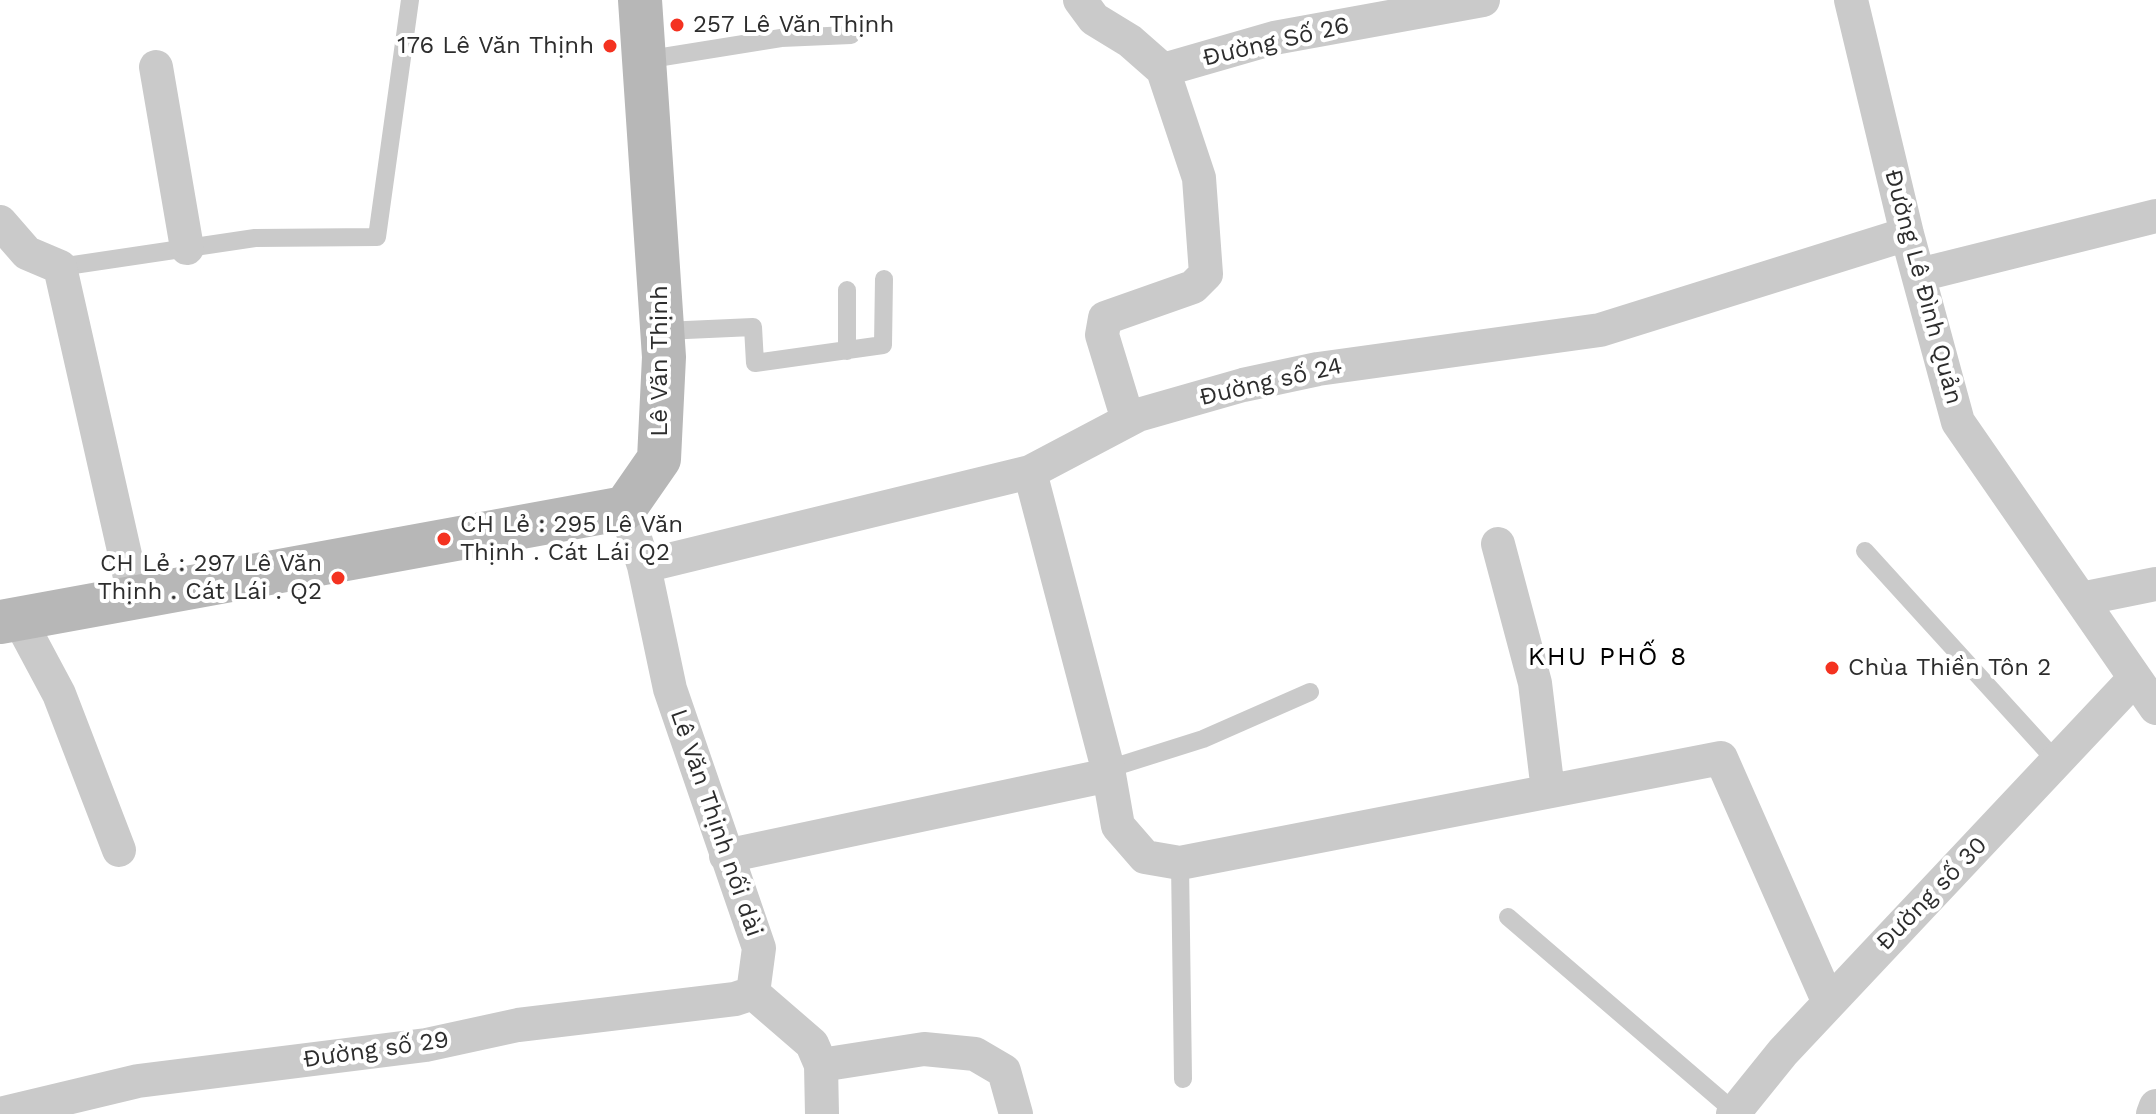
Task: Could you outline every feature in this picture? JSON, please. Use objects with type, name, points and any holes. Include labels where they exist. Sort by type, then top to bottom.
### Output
[{"type":"street","name":"Lê Văn Thịnh","points":[[625,508],[659,459],[664,331],[640,0]]},
{"type":"street","points":[[1080,0],[1094,19],[1130,41],[1163,70],[1199,178],[1206,274],[1193,287],[1105,318],[1102,335],[1128,420]]},
{"type":"street","name":"Đường Số 26","points":[[1163,70],[1274,38],[1483,0]]},
{"type":"street","name":"Đường Lê Đình Quản","points":[[1851,0],[1907,234],[1958,422],[2156,708]]},
{"type":"street","points":[[156,67],[187,248]]},
{"type":"street","points":[[1919,275],[2156,216]]},
{"type":"street","points":[[0,222],[27,253],[60,267],[135,599]]},
{"type":"street","name":"Đường số 24","points":[[644,566],[1030,472],[1128,420],[1243,385],[1318,369],[1600,330],[1907,234]]},
{"type":"street","points":[[1030,472],[1108,772],[1118,826],[1145,857],[1180,863],[1721,758],[1829,1003]]},
{"type":"street","points":[[119,850],[59,694],[10,621],[625,508]]},
{"type":"street","name":"Lê Văn Thịnh nối dài","points":[[625,508],[644,566],[670,689],[759,948],[753,993]]},
{"type":"street","points":[[1498,544],[1535,683],[1548,791]]},
{"type":"street","points":[[2081,599],[2156,584]]},
{"type":"street","name":"Đường số 30","points":[[1734,1113],[1829,1003],[2135,678]]},
{"type":"street","points":[[726,856],[1108,772]]},
{"type":"street","points":[[753,993],[812,1044],[821,1065],[822,1114]]},
{"type":"street","name":"Đường số 29","points":[[0,1114],[138,1081],[426,1045],[518,1025],[735,999],[753,993]]},
{"type":"street","points":[[821,1065],[924,1049],[975,1054],[1004,1071],[1016,1114]]},
{"type":"street","points":[[2153,1114],[2156,1106]]},
{"type":"lane","points":[[60,267],[255,238],[377,237],[410,0]]},
{"type":"lane","points":[[644,60],[781,38],[851,35]]},
{"type":"lane","points":[[664,331],[753,327],[755,363],[883,345],[884,279]]},
{"type":"lane","points":[[847,290],[847,351]]},
{"type":"lane","points":[[1865,551],[2058,763]]},
{"type":"lane","points":[[1108,772],[1203,739],[1310,692]]},
{"type":"lane","points":[[1180,863],[1183,1079]]},
{"type":"lane","points":[[1508,917],[1734,1113]]},
{"type":"place","name":"257 Lê Văn Thịnh","points":[[677,25]]},
{"type":"place","name":"176 Lê Văn Thịnh","points":[[610,46]]},
{"type":"place","name":"CH Lẻ : 295 Lê Văn Thịnh . Cát Lái Q2","points":[[444,539]]},
{"type":"place","name":"CH Lẻ : 297 Lê Văn Thịnh . Cát Lái . Q2","points":[[338,578]]},
{"type":"place","name":"Chùa Thiền Tôn 2","points":[[1832,668]]},
{"type":"district","name":"KHU PHỐ 8","points":[[1608,657]]}]
